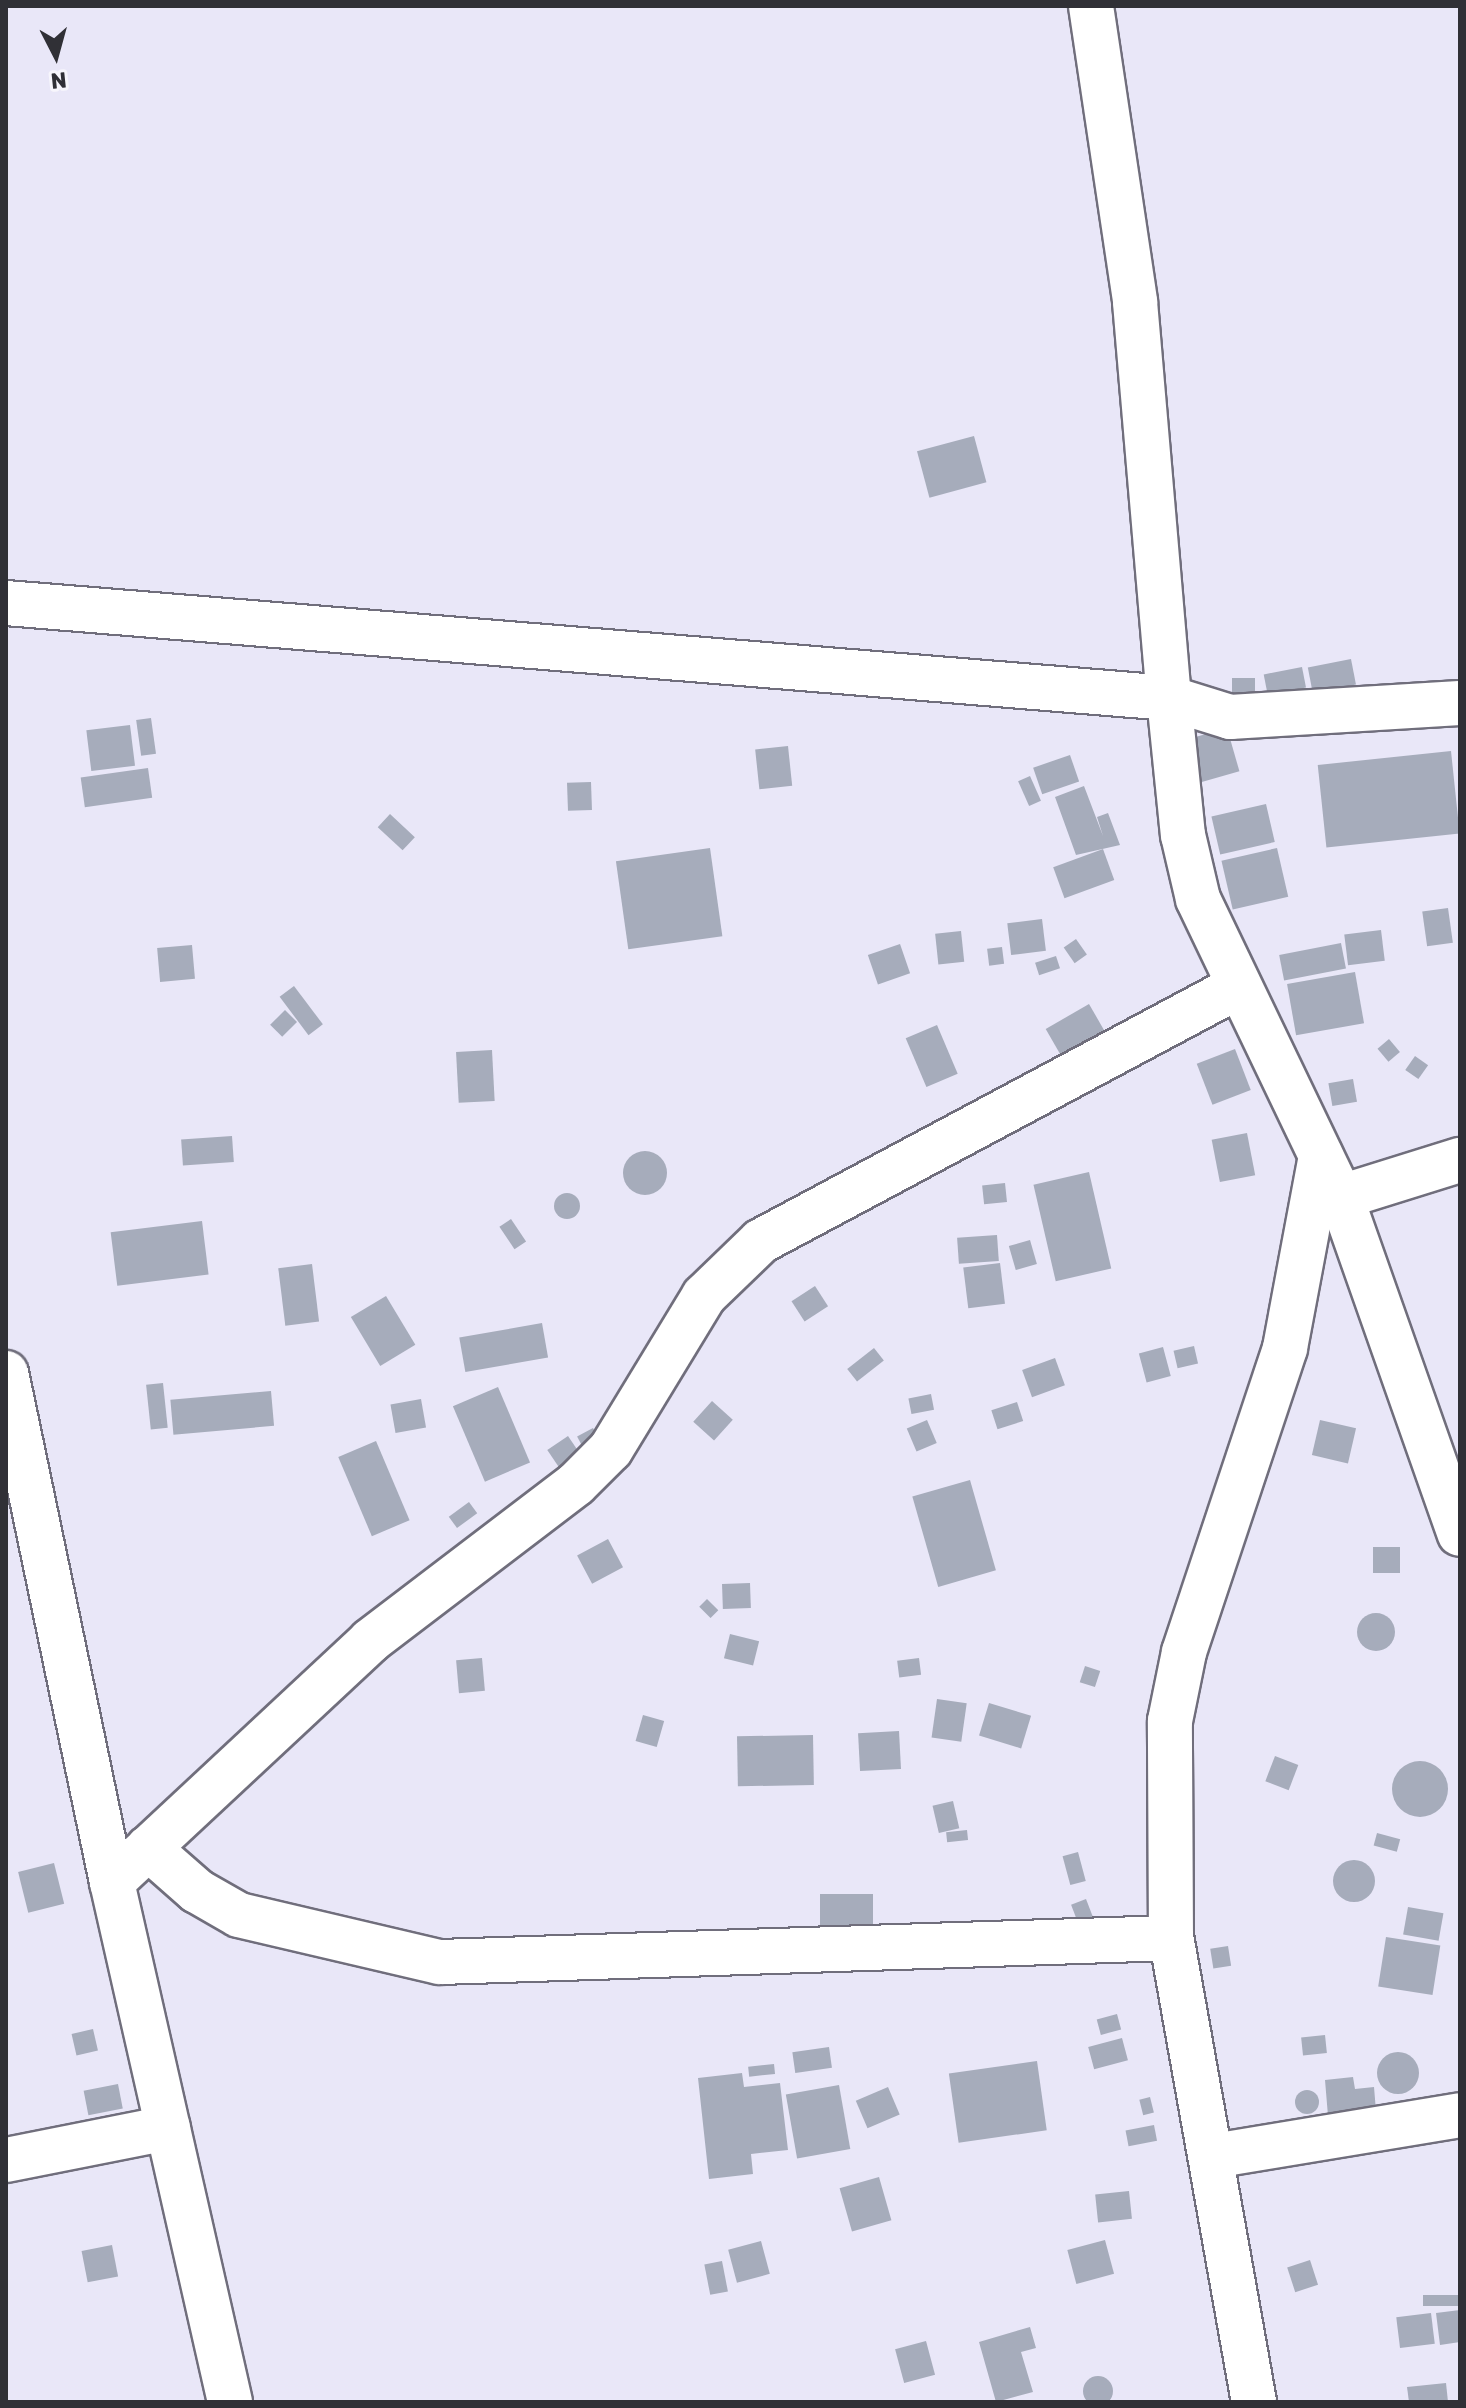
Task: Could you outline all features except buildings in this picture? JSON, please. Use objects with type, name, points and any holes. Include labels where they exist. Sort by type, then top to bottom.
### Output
[{"type":"street","points":[[1091,6],[1135,302],[1183,835],[1198,899],[1237,987],[1341,1197],[1460,1534]]},
{"type":"street","points":[[6,603],[1169,698],[1230,717],[1460,703]]},
{"type":"street","points":[[112,1882],[370,1641],[576,1484],[611,1449],[704,1296],[761,1241],[1237,987]]},
{"type":"street","points":[[1254,2402],[1213,2156],[1171,1938],[1170,1721],[1184,1652],[1285,1348],[1321,1156]]},
{"type":"street","points":[[1341,1197],[1460,1160]]},
{"type":"street","points":[[6,1373],[112,1882],[230,2402]]},
{"type":"street","points":[[148,1848],[197,1891],[239,1915],[440,1962],[1171,1938]]},
{"type":"street","points":[[1213,2156],[1460,2115]]},
{"type":"street","points":[[6,2160],[168,2128]]}]
